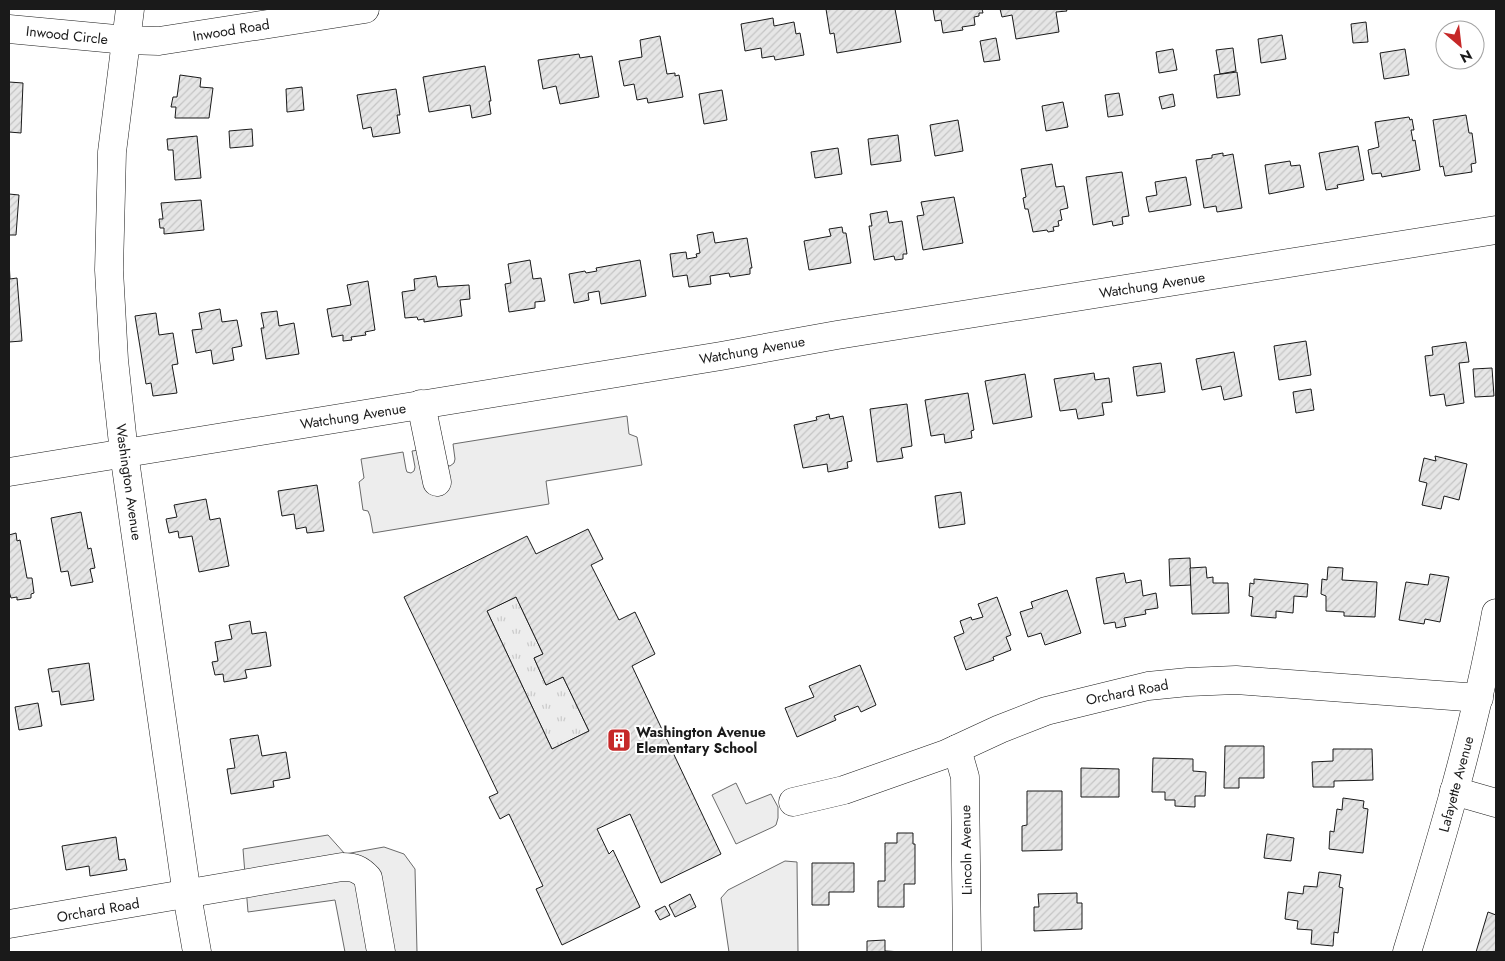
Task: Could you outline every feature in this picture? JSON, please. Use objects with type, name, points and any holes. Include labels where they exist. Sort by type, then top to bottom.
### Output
[{"type":"street","name":"Washington Avenue","points":[[130,9],[112,152],[109,270],[114,360],[124,453],[187,895],[197,952]]},
{"type":"street","name":"Inwood Road","points":[[126,40],[159,41],[365,9]]},
{"type":"street","name":"Inwood Circle","points":[[9,29],[126,40]]},
{"type":"street","name":"Watchung Avenue","points":[[9,472],[847,334],[1496,230]]},
{"type":"street","points":[[421,404],[437,482]]},
{"type":"street","name":"Lafayette Avenue","points":[[1407,952],[1444,833],[1486,671],[1496,613]]},
{"type":"street","name":"Orchard Road","points":[[793,802],[844,790],[946,754],[1000,728],[1046,711],[1106,695],[1158,685],[1236,680],[1479,698]]},
{"type":"street","name":"Lincoln Avenue","points":[[957,749],[965,778],[967,952]]},
{"type":"street","points":[[1454,791],[1496,803]]},
{"type":"street","name":"Orchard Road","points":[[9,924],[342,867],[353,867],[362,871],[368,878],[381,952]]},
{"type":"green space","points":[[516,597],[543,654],[534,658],[546,685],[563,677],[589,731],[552,749],[487,611]]},
{"type":"shaded area","points":[[627,416],[629,434],[637,437],[642,465],[546,481],[549,504],[373,533],[368,511],[363,510],[359,482],[364,478],[361,459],[403,452],[407,472],[411,473],[415,467],[412,451],[440,447],[445,465],[450,466],[454,463],[455,459],[453,444]]},
{"type":"shaded area","points":[[736,783],[746,804],[771,794],[778,807],[778,818],[776,825],[773,827],[736,844],[712,795]]},
{"type":"shaded area","points":[[328,835],[345,854],[384,847],[404,854],[415,869],[417,952],[345,952],[335,900],[248,912],[243,849]]},
{"type":"shaded area","points":[[785,861],[797,862],[798,952],[729,952],[721,898],[728,890]]},
{"type":"building","points":[[826,9],[895,9],[901,42],[837,53],[834,33],[830,34]]},
{"type":"building","points":[[933,9],[982,9],[983,13],[979,13],[979,16],[974,17],[975,25],[962,27],[963,30],[943,33],[941,20],[935,21]]},
{"type":"building","points":[[1000,9],[1066,9],[1067,11],[1056,12],[1059,32],[1016,39],[1012,15],[1002,17]]},
{"type":"building","points":[[773,18],[774,26],[794,22],[796,34],[800,33],[804,55],[775,60],[774,56],[762,58],[761,48],[745,51],[741,24]]},
{"type":"building","points":[[1366,22],[1368,42],[1353,43],[1351,24]]},
{"type":"building","points":[[1282,35],[1286,59],[1261,63],[1258,39]]},
{"type":"building","points":[[660,36],[667,74],[675,73],[675,76],[679,75],[683,97],[648,103],[647,98],[637,100],[634,84],[624,86],[619,61],[642,57],[640,40]]},
{"type":"building","points":[[996,38],[1000,60],[984,62],[980,41]]},
{"type":"building","points":[[1233,48],[1236,71],[1220,74],[1216,50]]},
{"type":"building","points":[[1173,49],[1177,70],[1159,73],[1156,52]]},
{"type":"building","points":[[1405,49],[1409,75],[1384,79],[1380,53]]},
{"type":"building","points":[[579,54],[580,58],[592,56],[599,97],[560,104],[556,86],[543,89],[538,60]]},
{"type":"building","points":[[485,66],[491,101],[489,101],[491,114],[472,118],[470,105],[429,112],[423,77]]},
{"type":"building","points":[[1237,72],[1240,95],[1217,98],[1214,75]]},
{"type":"building","points":[[180,75],[201,78],[200,87],[213,88],[209,118],[175,118],[176,107],[171,107],[173,97],[177,97]]},
{"type":"building","points":[[9,82],[23,83],[21,133],[9,132]]},
{"type":"building","points":[[302,87],[304,110],[287,112],[286,89]]},
{"type":"building","points":[[396,89],[400,115],[397,115],[400,133],[373,137],[371,127],[363,129],[357,95]]},
{"type":"building","points":[[722,90],[727,120],[704,124],[699,94]]},
{"type":"building","points":[[1119,93],[1123,115],[1108,117],[1105,95]]},
{"type":"building","points":[[1173,94],[1175,106],[1162,109],[1159,97]]},
{"type":"building","points":[[1063,102],[1068,127],[1046,131],[1042,106]]},
{"type":"building","points":[[1466,115],[1469,133],[1472,133],[1476,163],[1471,164],[1472,172],[1445,176],[1443,166],[1440,167],[1433,120]]},
{"type":"building","points":[[1409,117],[1410,120],[1412,119],[1414,130],[1411,130],[1413,141],[1415,140],[1420,170],[1382,177],[1381,173],[1372,174],[1368,150],[1379,147],[1375,122]]},
{"type":"building","points":[[958,120],[963,151],[935,156],[930,125]]},
{"type":"building","points":[[252,129],[253,146],[230,148],[229,131]]},
{"type":"building","points":[[898,135],[901,161],[871,165],[868,139]]},
{"type":"building","points":[[197,136],[201,178],[175,180],[173,150],[168,150],[167,139]]},
{"type":"building","points":[[1358,146],[1364,180],[1337,185],[1338,188],[1326,190],[1319,153]]},
{"type":"building","points":[[838,148],[842,174],[815,178],[811,152]]},
{"type":"building","points":[[1223,153],[1223,156],[1233,154],[1242,208],[1217,212],[1216,206],[1204,208],[1196,160],[1212,158],[1212,155]]},
{"type":"building","points":[[1290,161],[1291,166],[1300,165],[1304,187],[1269,194],[1265,165]]},
{"type":"building","points":[[1052,164],[1056,187],[1064,186],[1068,208],[1060,210],[1062,220],[1058,221],[1059,226],[1053,227],[1054,231],[1033,232],[1028,209],[1025,209],[1023,198],[1026,197],[1021,169]]},
{"type":"building","points":[[1122,172],[1129,216],[1122,217],[1123,224],[1113,226],[1112,221],[1093,225],[1086,177]]},
{"type":"building","points":[[1186,177],[1191,205],[1149,212],[1146,197],[1157,195],[1155,182]]},
{"type":"building","points":[[9,194],[19,195],[16,235],[9,235]]},
{"type":"building","points":[[954,197],[963,243],[923,250],[917,216],[924,215],[921,202]]},
{"type":"building","points":[[201,200],[204,230],[164,234],[164,228],[160,228],[159,219],[163,219],[161,203]]},
{"type":"building","points":[[887,211],[889,223],[902,221],[907,254],[903,254],[903,259],[895,260],[894,256],[874,260],[869,226],[872,226],[870,214]]},
{"type":"building","points":[[842,227],[843,233],[846,233],[851,263],[809,270],[804,241],[831,236],[829,229]]},
{"type":"building","points":[[713,232],[715,243],[747,238],[752,268],[750,268],[750,274],[730,277],[729,273],[710,276],[711,284],[689,287],[687,275],[673,277],[670,254],[686,252],[687,259],[697,257],[696,254],[700,253],[697,235]]},
{"type":"building","points":[[530,260],[533,279],[541,278],[545,301],[535,302],[535,308],[509,312],[505,284],[511,283],[508,264]]},
{"type":"building","points":[[640,260],[646,296],[601,304],[599,291],[588,293],[589,300],[574,303],[569,274],[597,271],[596,268]]},
{"type":"building","points":[[9,261],[10,279],[17,278],[22,341],[9,342]]},
{"type":"building","points":[[436,276],[438,287],[469,285],[470,299],[460,300],[462,316],[424,322],[424,319],[418,320],[417,317],[405,318],[402,292],[415,290],[414,279]]},
{"type":"building","points":[[368,281],[375,330],[365,332],[366,335],[351,337],[352,340],[343,341],[343,335],[332,337],[327,309],[351,305],[347,285]]},
{"type":"building","points":[[220,309],[222,322],[237,320],[242,346],[232,348],[234,360],[213,364],[211,350],[196,353],[192,330],[202,329],[199,313]]},
{"type":"building","points":[[277,311],[279,326],[294,323],[299,354],[266,359],[261,328],[264,328],[261,313]]},
{"type":"building","points":[[156,313],[159,335],[173,333],[178,364],[172,365],[177,393],[153,396],[151,383],[146,384],[135,316]]},
{"type":"building","points":[[1306,341],[1311,375],[1279,380],[1274,346]]},
{"type":"building","points":[[1466,342],[1469,362],[1459,363],[1464,403],[1446,406],[1444,394],[1430,396],[1425,356],[1433,355],[1432,347]]},
{"type":"building","points":[[1234,352],[1242,396],[1224,400],[1221,386],[1202,390],[1196,359]]},
{"type":"building","points":[[1161,363],[1165,392],[1137,396],[1133,367]]},
{"type":"building","points":[[1492,368],[1494,396],[1475,397],[1473,369]]},
{"type":"building","points":[[1094,373],[1095,380],[1109,378],[1112,402],[1102,403],[1104,415],[1078,419],[1076,409],[1060,411],[1054,379]]},
{"type":"building","points":[[1025,374],[1032,417],[993,424],[985,381]]},
{"type":"building","points":[[1311,389],[1314,410],[1296,413],[1293,392]]},
{"type":"building","points":[[968,393],[974,430],[971,431],[972,438],[945,443],[944,434],[931,436],[925,400]]},
{"type":"building","points":[[907,404],[912,446],[901,448],[903,458],[877,462],[870,409]]},
{"type":"building","points":[[829,414],[830,419],[843,416],[852,461],[847,462],[848,468],[828,472],[827,464],[803,468],[794,425],[817,420],[816,417]]},
{"type":"building","points":[[1435,456],[1467,464],[1459,500],[1444,496],[1441,509],[1422,505],[1427,483],[1419,481],[1424,458],[1436,461]]},
{"type":"building","points":[[317,485],[324,531],[307,533],[306,527],[296,529],[294,514],[282,516],[278,491]]},
{"type":"building","points":[[961,492],[965,524],[939,528],[935,496]]},
{"type":"building","points":[[206,499],[210,520],[220,518],[229,566],[199,572],[192,536],[179,538],[178,531],[169,533],[166,519],[177,517],[174,505]]},
{"type":"building","points":[[81,512],[88,549],[91,548],[95,568],[90,569],[93,582],[71,586],[68,571],[61,572],[51,518]]},
{"type":"building","name":"Washington Avenue Elementary School","points":[[588,529],[603,559],[591,565],[619,620],[635,612],[655,654],[632,666],[721,854],[661,883],[630,814],[597,829],[609,854],[613,850],[640,907],[562,945],[536,889],[543,886],[509,814],[500,819],[489,797],[498,793],[404,597],[527,536],[536,554]],"holes":[[[516,597],[543,654],[534,658],[546,685],[563,677],[589,731],[552,749],[487,611]]]},
{"type":"building","points":[[16,533],[17,541],[20,540],[27,578],[32,578],[34,593],[31,594],[31,598],[17,600],[17,597],[11,598],[9,591],[9,535]]},
{"type":"building","points":[[1190,558],[1191,585],[1170,586],[1169,559]]},
{"type":"building","points":[[1206,567],[1207,578],[1213,577],[1213,583],[1228,583],[1229,613],[1192,614],[1190,568]]},
{"type":"building","points":[[1328,567],[1343,568],[1342,580],[1377,582],[1375,617],[1344,616],[1344,612],[1326,611],[1326,596],[1321,594],[1322,579],[1327,580]]},
{"type":"building","points":[[1124,573],[1126,583],[1141,580],[1143,596],[1156,593],[1158,608],[1145,610],[1146,614],[1124,618],[1126,626],[1116,628],[1115,622],[1104,624],[1096,578]]},
{"type":"building","points":[[1430,574],[1449,577],[1440,622],[1425,619],[1424,624],[1399,620],[1406,582],[1428,585]]},
{"type":"building","points":[[1254,579],[1308,584],[1307,597],[1294,596],[1293,613],[1276,611],[1276,618],[1251,616],[1253,597],[1249,596],[1250,583],[1254,584]]},
{"type":"building","points":[[1067,590],[1081,633],[1045,645],[1041,633],[1028,637],[1020,612],[1033,608],[1031,602]]},
{"type":"building","points":[[997,597],[1011,635],[1006,637],[1011,650],[993,657],[994,660],[966,670],[954,637],[964,633],[960,621],[971,617],[972,620],[983,617],[978,604]]},
{"type":"building","points":[[250,621],[252,634],[266,632],[271,666],[245,670],[247,678],[224,682],[223,674],[215,675],[212,662],[218,661],[215,642],[232,639],[229,625]]},
{"type":"building","points":[[89,663],[94,700],[61,705],[59,691],[52,692],[48,669]]},
{"type":"building","points":[[860,665],[876,705],[861,712],[858,706],[834,716],[836,720],[797,737],[785,708],[814,697],[809,686]]},
{"type":"building","points":[[38,703],[42,726],[19,730],[15,707]]},
{"type":"building","points":[[258,735],[262,756],[286,752],[290,778],[273,781],[274,787],[231,794],[227,769],[235,768],[230,739]]},
{"type":"building","points":[[1225,746],[1264,746],[1264,778],[1239,778],[1239,788],[1224,788]]},
{"type":"building","points":[[1333,749],[1372,749],[1373,780],[1334,781],[1334,787],[1313,787],[1312,762],[1333,761]]},
{"type":"building","points":[[1153,758],[1193,759],[1193,771],[1206,772],[1205,796],[1195,796],[1195,807],[1175,806],[1175,800],[1165,800],[1165,792],[1152,792]]},
{"type":"building","points":[[1081,768],[1119,769],[1119,797],[1081,797]]},
{"type":"building","points":[[1027,791],[1062,791],[1062,850],[1022,851],[1022,826],[1027,825]]},
{"type":"building","points":[[1343,798],[1364,801],[1363,808],[1368,809],[1363,853],[1329,849],[1330,831],[1334,832],[1337,809],[1342,810]]},
{"type":"building","points":[[897,833],[913,833],[913,844],[915,844],[915,884],[904,884],[904,907],[878,907],[878,881],[885,881],[885,843],[897,843]]},
{"type":"building","points":[[1267,834],[1294,838],[1291,861],[1264,858]]},
{"type":"building","points":[[116,837],[119,860],[125,859],[127,870],[90,876],[89,866],[66,870],[62,846]]},
{"type":"building","points":[[812,863],[854,863],[854,892],[829,892],[829,905],[812,905]]},
{"type":"building","points":[[1319,872],[1341,875],[1339,887],[1343,888],[1338,933],[1334,932],[1333,946],[1311,944],[1312,930],[1297,929],[1298,921],[1285,919],[1288,892],[1303,894],[1304,886],[1317,887]]},
{"type":"building","points":[[1077,893],[1077,903],[1082,903],[1082,929],[1034,931],[1034,907],[1039,907],[1038,894]]},
{"type":"building","points":[[690,894],[696,907],[675,917],[669,905]]},
{"type":"building","points":[[665,906],[670,915],[660,920],[655,911]]},
{"type":"building","points":[[1488,912],[1496,915],[1496,952],[1476,952]]},
{"type":"building","points":[[885,940],[885,951],[903,952],[867,952],[867,941]]},
{"type":"place","name":"Washington Avenue Elementary School","points":[[619,740]]}]
